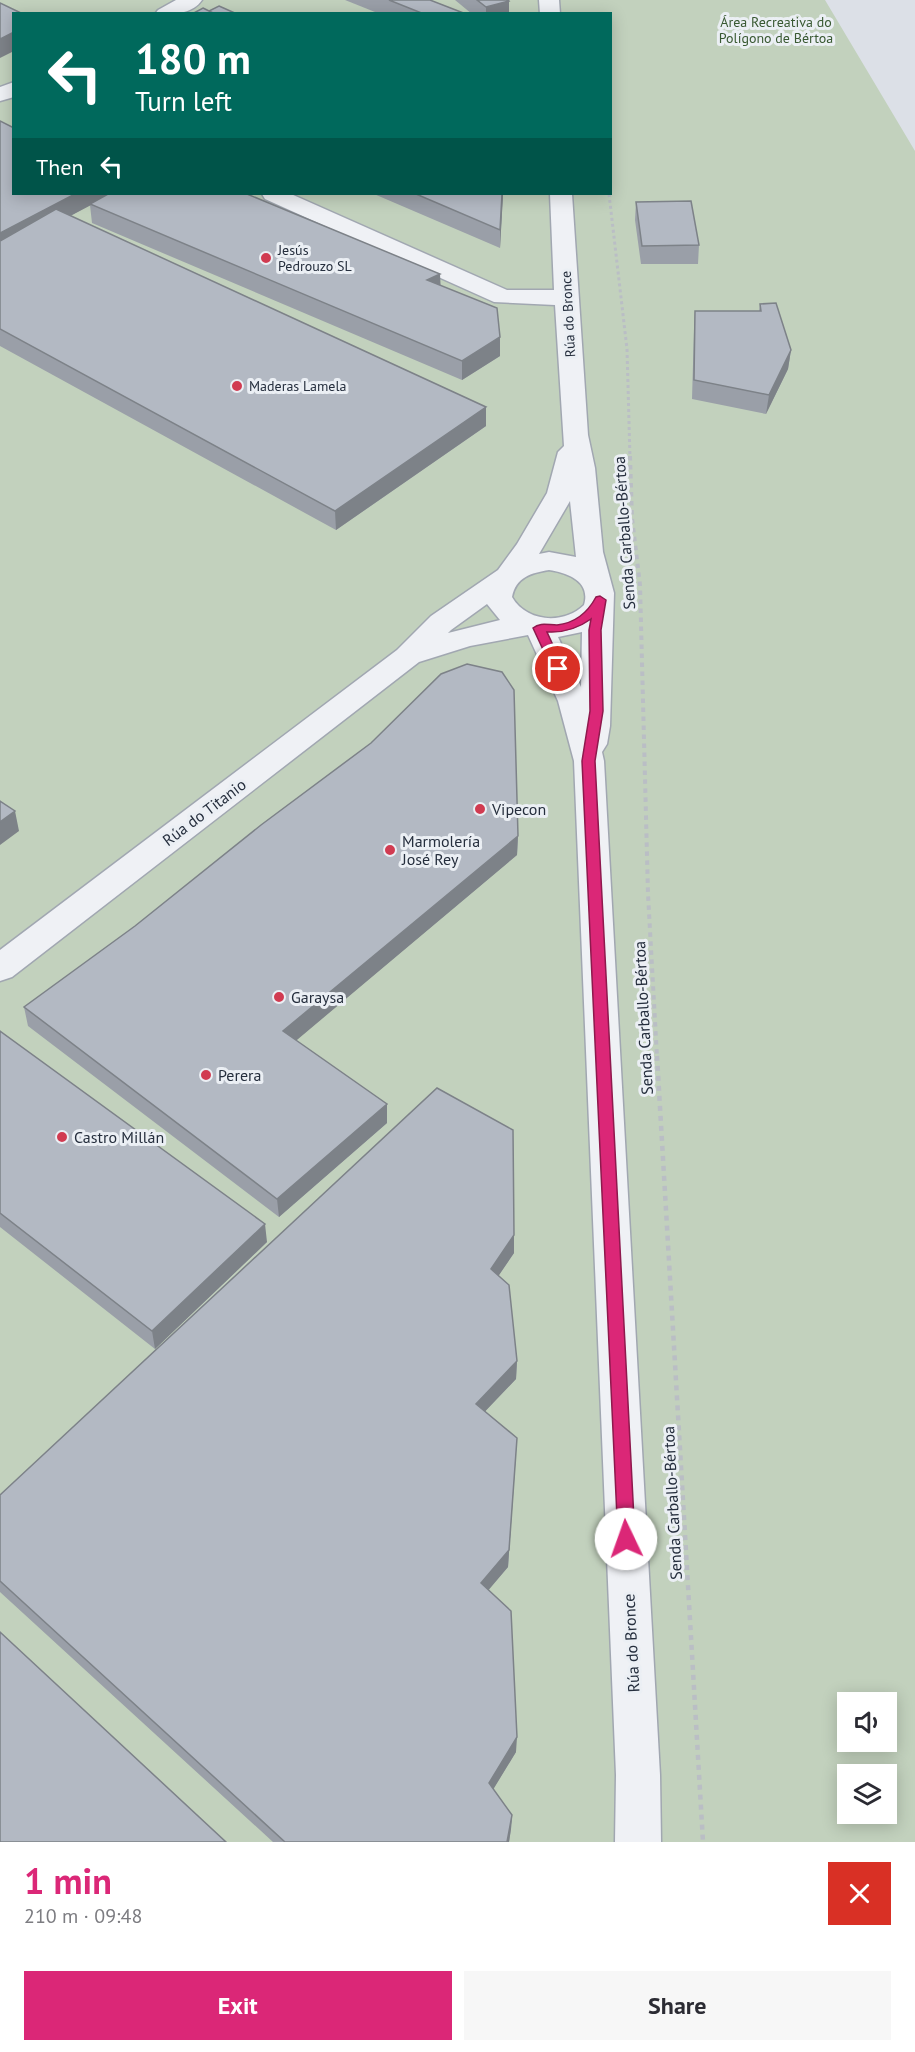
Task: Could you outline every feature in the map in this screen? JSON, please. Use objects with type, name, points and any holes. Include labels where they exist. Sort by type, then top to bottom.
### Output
[{"type":"street","points":[[169,12],[192,0]]},
{"type":"street","points":[[275,195],[503,297],[567,298]]},
{"type":"street","name":"Rúa do Bronce","points":[[561,195],[575,435],[582,468],[589,552],[600,594],[595,630],[597,711],[589,761],[637,1751],[638,1842]]},
{"type":"street","name":"Rúa do Bronce","points":[[507,575],[529,548],[561,493],[575,435]]},
{"type":"street","points":[[550,561],[570,565],[585,572],[600,594],[595,611],[574,625],[557,629],[533,627],[512,618],[498,604],[496,592],[507,575],[532,563],[550,561]]},
{"type":"street","name":"Rúa do Titanio","points":[[0,968],[407,657],[441,623],[507,575]]},
{"type":"street","name":"Rúa do Bronce","points":[[533,627],[552,656],[573,701],[589,761]]},
{"type":"street","name":"Rúa do Titanio","points":[[407,657],[453,640],[533,627]]},
{"type":"street","name":"Rúa do Titanio","points":[[485,633],[518,642],[552,656]]},
{"type":"path","name":"Senda Carballo-Bértoa","points":[[609,195],[627,349],[632,518],[640,585],[644,656],[642,728],[648,894],[703,1842]]},
{"type":"green space","name":"Área Recreativa do Polígono de Bértoa","points":[[0,0],[825,0],[915,151],[915,1842],[0,1842]]},
{"type":"building","points":[[389,0],[430,0],[461,12],[419,12]]},
{"type":"building","points":[[477,0],[508,0],[509,1],[486,7]]},
{"type":"building","points":[[0,3],[19,12],[12,12],[12,33],[0,39]]},
{"type":"building","points":[[219,6],[232,12],[211,12],[209,11]]},
{"type":"building","points":[[203,8],[211,12],[196,12]]},
{"type":"building","points":[[0,121],[12,127],[12,195],[73,195],[0,233]]},
{"type":"building","name":"Jesús Pedrouzo SL","points":[[106,195],[249,195],[440,274],[427,280],[497,308],[500,337],[462,361],[90,204]]},
{"type":"building","points":[[418,195],[502,195],[500,230]]},
{"type":"building","points":[[691,201],[699,245],[642,246],[636,202]]},
{"type":"building","name":"Maderas Lamela","points":[[56,209],[486,407],[335,511],[0,329],[0,241]]},
{"type":"building","points":[[776,303],[791,350],[769,395],[694,380],[695,311],[761,311],[760,304]]},
{"type":"building","points":[[467,664],[502,672],[514,690],[518,836],[283,1031],[387,1104],[277,1199],[24,1007],[135,926],[261,825],[371,743],[441,674]]},
{"type":"building","points":[[0,801],[15,811],[0,822]]},
{"type":"building","name":"Castro Millán","points":[[0,1031],[265,1224],[152,1331],[0,1213]]},
{"type":"building","points":[[437,1088],[513,1130],[514,1235],[491,1269],[509,1285],[517,1361],[476,1404],[517,1438],[509,1550],[481,1583],[511,1611],[517,1737],[489,1783],[512,1815],[507,1842],[285,1842],[0,1581],[0,1495]]},
{"type":"building","points":[[0,1632],[226,1842],[0,1842]]},
{"type":"place","name":"Jesús Pedrouzo SL","points":[[266,258]]},
{"type":"place","name":"Maderas Lamela","points":[[237,386]]},
{"type":"place","name":"Vipecon","points":[[480,809]]},
{"type":"place","name":"Marmolería José Rey","points":[[390,850]]},
{"type":"place","name":"Garaysa","points":[[279,997]]},
{"type":"place","name":"Perera","points":[[206,1075]]},
{"type":"place","name":"Castro Millán","points":[[62,1137]]},
{"type":"route","points":[[558,669],[539,628],[557,629],[574,625],[588,618],[595,611],[600,600],[595,630],[597,711],[589,761],[626,1539]]}]
